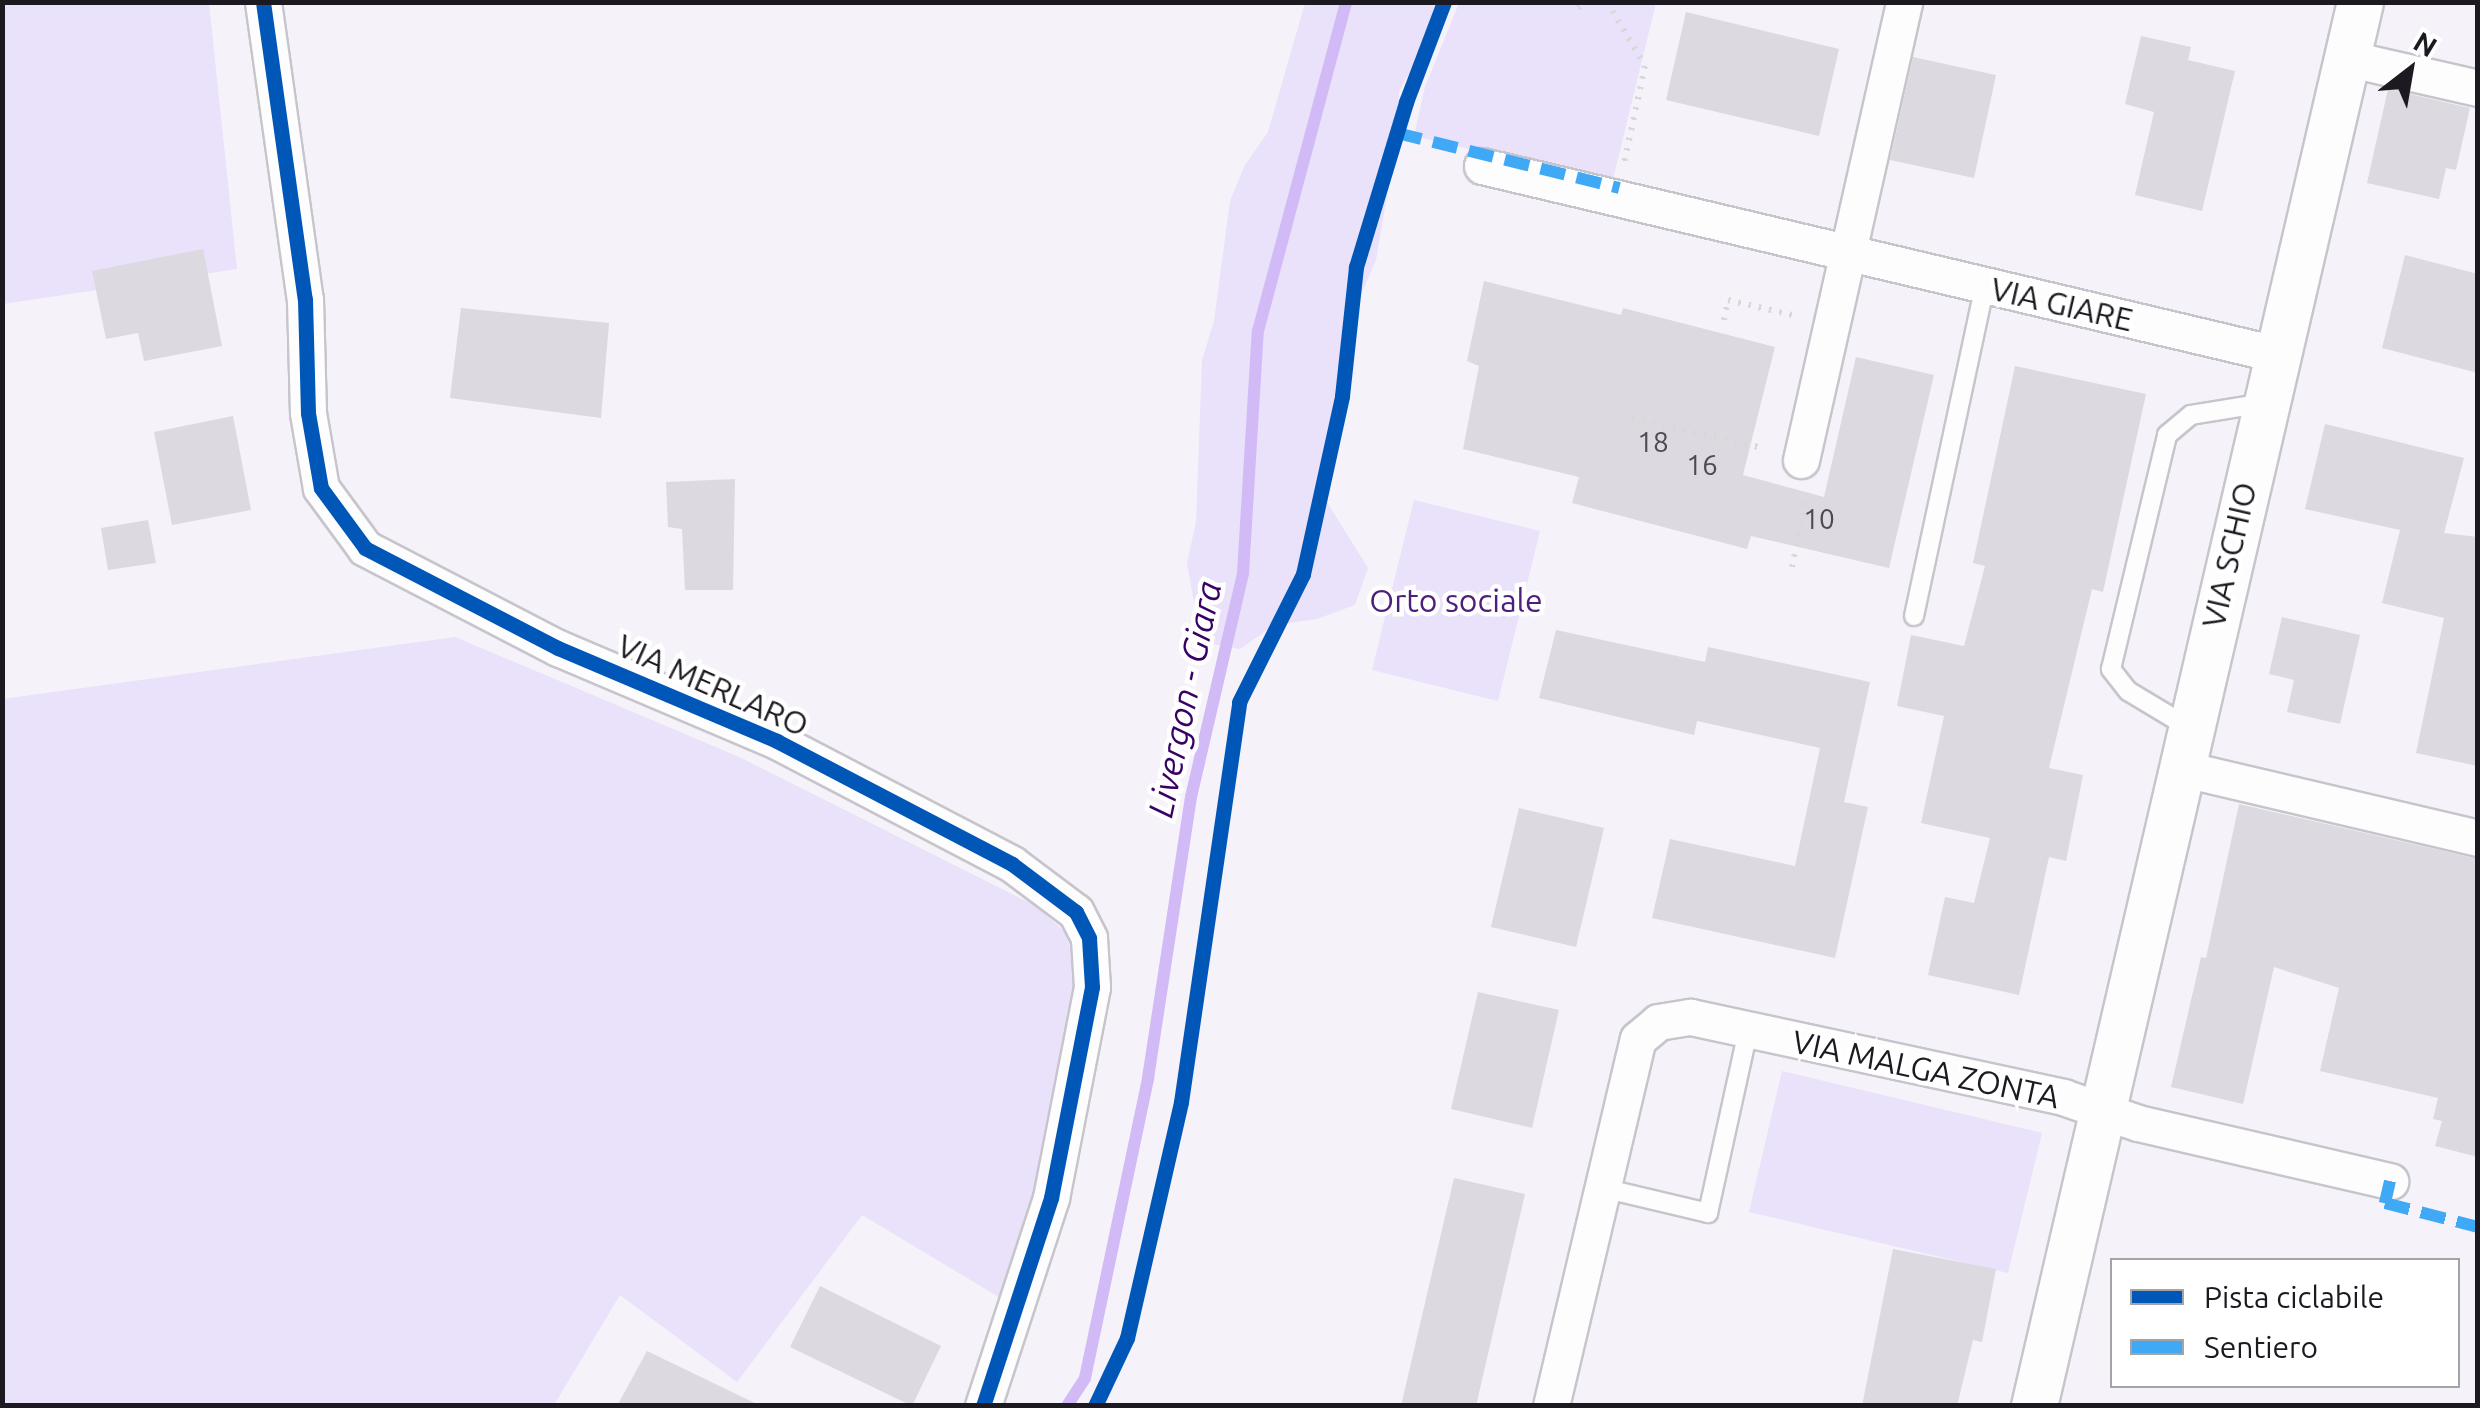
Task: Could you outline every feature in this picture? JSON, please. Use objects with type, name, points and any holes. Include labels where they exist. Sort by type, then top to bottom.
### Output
[{"type":"street","name":"VIA MERLARO","points":[[263,2],[305,299],[308,413],[321,488],[364,548],[558,648],[778,741],[1012,864],[1076,912],[1089,938],[1092,987],[1051,1198],[983,1406]]},
{"type":"street","points":[[1802,459],[1904,2]]},
{"type":"street","name":"VIA SCHIO","points":[[2034,1406],[2360,2]]},
{"type":"street","points":[[2346,58],[2478,88]]},
{"type":"street","name":"VIA GIARE","points":[[1482,166],[2276,354]]},
{"type":"street","points":[[2185,748],[2478,838]]},
{"type":"street","name":"VIA MALGA ZONTA","points":[[1552,1406],[1638,1038],[1658,1022],[1691,1017],[2103,1109]]},
{"type":"street","points":[[2103,1109],[2138,1124],[2390,1181]]},
{"type":"lane","points":[[1914,616],[1985,286]]},
{"type":"lane","points":[[2185,748],[2128,691],[2111,668],[2167,435],[2192,414],[2265,402]]},
{"type":"lane","name":"VIA MALGA ZONTA","points":[[1603,1188],[1708,1213],[1748,1031]]},
{"type":"path","points":[[1574,2],[1578,8],[1586,2]]},
{"type":"path","points":[[1608,2],[1645,66],[1616,198]]},
{"type":"path","points":[[1724,320],[1728,300],[1832,323]]},
{"type":"path","points":[[1632,418],[1814,463],[1792,567]]},
{"type":"green space","points":[[2,3],[209,3],[237,269],[3,304]]},
{"type":"green space","points":[[1305,3],[1447,3],[1399,92],[1397,137],[1376,260],[1344,334],[1338,374],[1337,417],[1327,457],[1325,499],[1368,568],[1355,605],[1317,619],[1274,625],[1240,649],[1201,642],[1187,563],[1196,522],[1202,360],[1214,321],[1230,201],[1245,165],[1268,132]]},
{"type":"green space","points":[[1459,3],[1656,3],[1612,183],[1414,136],[1425,87]]},
{"type":"green space","name":"Orto sociale","points":[[1414,500],[1540,531],[1498,701],[1372,670]]},
{"type":"green space","points":[[455,637],[737,756],[1034,905],[1063,930],[1073,954],[1075,997],[1036,1193],[1002,1299],[862,1215],[737,1382],[620,1295],[554,1405],[3,1405],[2,699]]},
{"type":"green space","points":[[1782,1071],[2042,1133],[2008,1273],[1749,1212]]},
{"type":"building","points":[[1686,12],[1839,49],[1819,136],[1666,100]]},
{"type":"building","points":[[2141,36],[2191,47],[2188,60],[2235,71],[2202,211],[2135,195],[2154,112],[2125,104]]},
{"type":"building","points":[[1913,57],[1996,75],[1974,178],[1890,160]]},
{"type":"building","points":[[2388,89],[2470,108],[2456,170],[2446,168],[2439,199],[2367,183]]},
{"type":"building","points":[[203,249],[222,346],[144,361],[138,333],[106,339],[92,271]]},
{"type":"building","points":[[2405,255],[2478,274],[2478,373],[2382,348]]},
{"type":"building","points":[[1484,281],[1621,315],[1623,308],[1775,347],[1743,475],[1824,497],[1856,357],[1934,375],[1889,568],[1751,536],[1747,549],[1572,503],[1579,477],[1463,449],[1479,366],[1467,361]]},
{"type":"building","points":[[461,308],[609,323],[601,418],[450,398]]},
{"type":"building","points":[[2015,366],[2146,394],[2103,592],[2092,589],[2049,768],[2083,775],[2066,861],[2049,857],[2019,995],[1928,975],[1945,897],[1974,903],[1990,838],[1921,823],[1944,716],[1897,706],[1911,635],[1964,646],[1985,566],[1973,563]]},
{"type":"building","points":[[233,416],[251,510],[172,525],[154,432]]},
{"type":"building","points":[[2325,424],[2464,458],[2444,533],[2478,537],[2478,766],[2416,753],[2444,618],[2382,603],[2400,530],[2305,509]]},
{"type":"building","points":[[735,479],[733,590],[685,590],[682,529],[668,527],[666,482]]},
{"type":"building","points":[[148,520],[156,563],[108,570],[101,528]]},
{"type":"building","points":[[2282,617],[2360,635],[2340,724],[2287,712],[2294,680],[2269,674]]},
{"type":"building","points":[[1556,630],[1705,662],[1708,647],[1870,682],[1844,802],[1868,807],[1835,958],[1652,918],[1670,839],[1795,866],[1820,748],[1697,721],[1694,735],[1539,698]]},
{"type":"building","points":[[2239,804],[2478,859],[2478,1157],[2435,1146],[2442,1121],[2433,1119],[2438,1098],[2320,1071],[2339,988],[2274,967],[2243,1104],[2171,1087],[2201,957],[2206,958]]},
{"type":"building","points":[[1519,808],[1604,828],[1576,947],[1491,927]]},
{"type":"building","points":[[1478,992],[1559,1010],[1532,1128],[1451,1109]]},
{"type":"building","points":[[1454,1178],[1525,1194],[1476,1406],[1401,1406]]},
{"type":"building","points":[[1893,1249],[1996,1269],[1982,1342],[1973,1340],[1957,1406],[1862,1406]]},
{"type":"building","points":[[820,1286],[941,1346],[912,1406],[790,1347]]},
{"type":"building","points":[[647,1351],[761,1406],[617,1406]]},
{"type":"waterway","name":"Livergon - Giara","points":[[1067,1406],[1085,1378],[1148,1078],[1191,797],[1243,573],[1258,331],[1346,2]]},
{"type":"marked path","points":[[1397,133],[1619,188]]},
{"type":"marked path","points":[[2390,1181],[2385,1203],[2478,1227]]},
{"type":"cycle path","points":[[263,2],[305,299],[308,413],[321,488],[365,548],[558,648],[777,741],[1012,864],[1076,912],[1089,938],[1092,987],[1051,1198],[983,1406]]},
{"type":"cycle path","points":[[1095,1406],[1127,1338],[1181,1102],[1239,702],[1303,574],[1342,396],[1356,267],[1406,102],[1444,2]]}]
